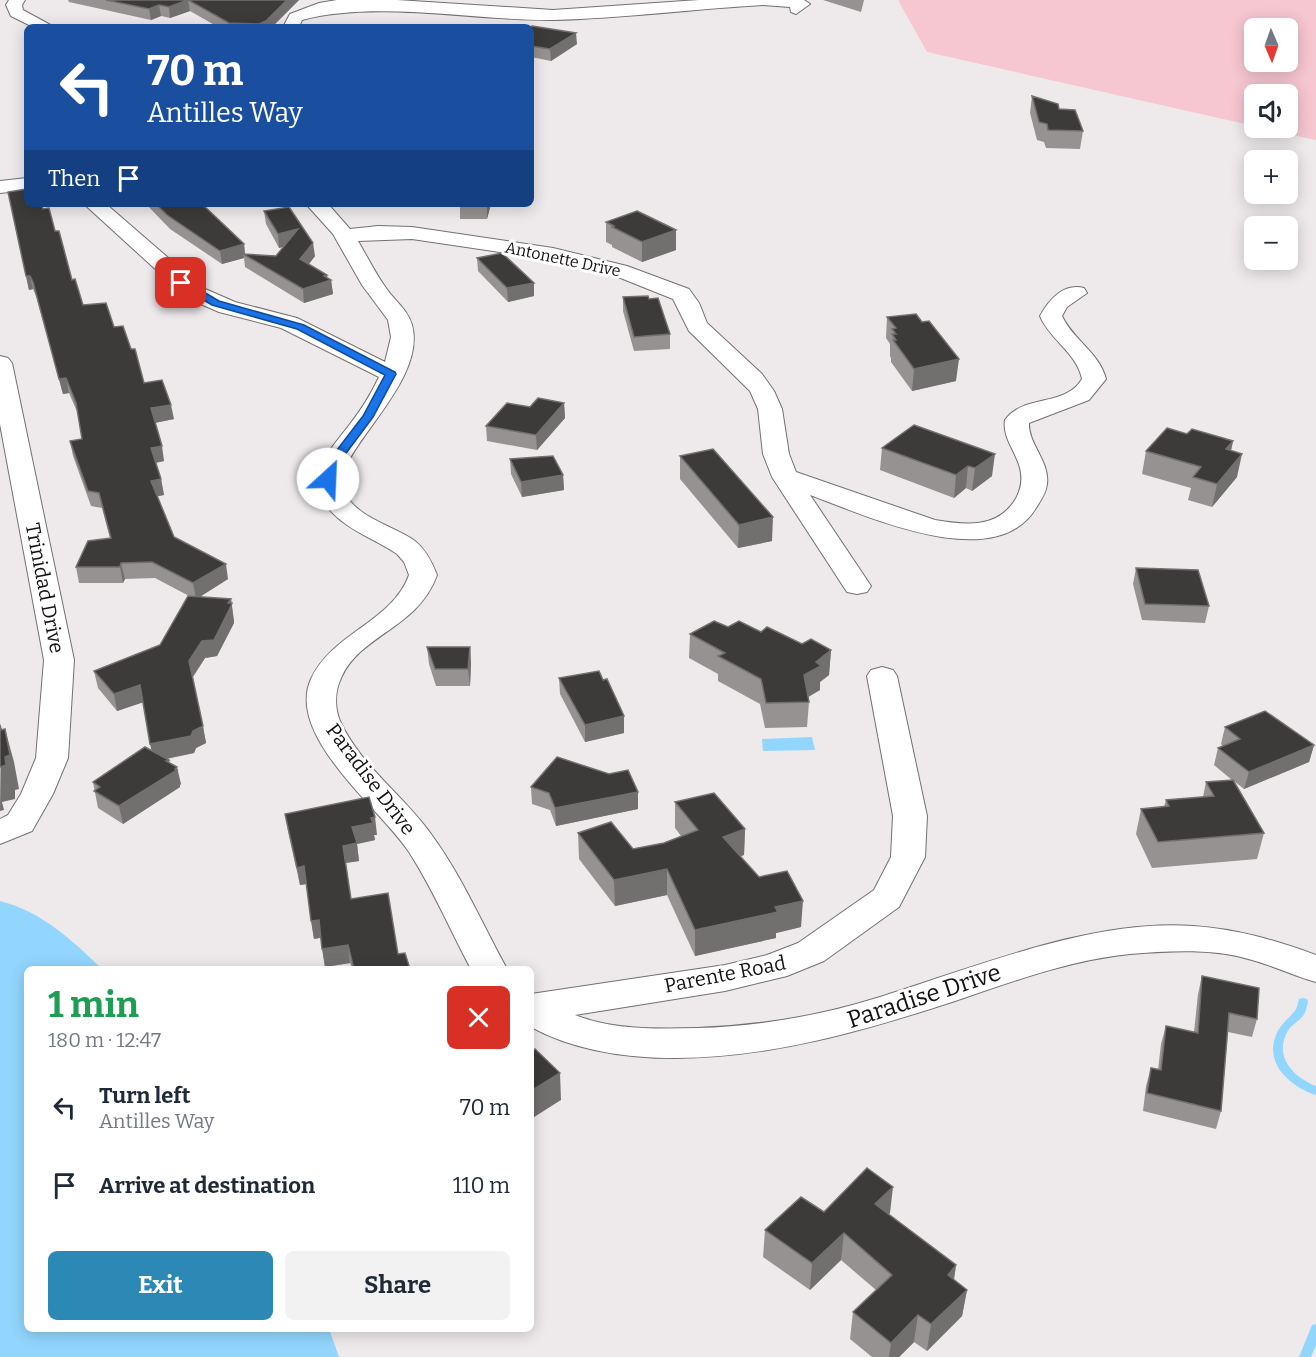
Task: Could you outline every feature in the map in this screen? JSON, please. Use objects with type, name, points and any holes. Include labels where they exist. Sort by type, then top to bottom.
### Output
[{"type":"street","points":[[17,0],[14,5],[16,13],[40,24]]},
{"type":"street","points":[[292,24],[295,17],[314,10],[360,2],[554,15],[763,0],[802,4],[796,9]]},
{"type":"street","points":[[0,187],[24,184]]},
{"type":"street","points":[[97,207],[195,293],[227,307],[289,322],[391,374]]},
{"type":"street","name":"Paradise Drive","points":[[319,207],[346,236],[373,286],[400,323],[403,342],[391,374],[368,417],[335,459],[330,472],[329,485],[334,498],[345,510],[414,555],[422,568],[420,588],[408,602],[356,642],[332,666],[321,694],[322,713],[330,731],[432,860],[487,966]]},
{"type":"street","name":"Antonette Drive","points":[[346,236],[378,232],[412,233],[553,254],[620,270],[681,294],[688,303],[697,326],[754,379],[762,391],[770,409],[776,454],[785,477],[857,586]]},
{"type":"street","points":[[785,477],[940,530],[981,531],[1005,524],[1022,510],[1034,487],[1035,470],[1017,432],[1017,420],[1036,409],[1079,396],[1090,388],[1094,379],[1090,365],[1056,326],[1051,316],[1058,303],[1076,293]]},
{"type":"street","name":"Trinidad Drive","points":[[0,363],[59,660],[52,758],[37,794],[20,823],[0,832]]},
{"type":"street","name":"Parente Road","points":[[534,1008],[774,967],[794,961],[819,947],[887,898],[908,857],[910,816],[882,676]]},
{"type":"street","name":"Paradise Drive","points":[[534,1011],[563,1027],[599,1037],[636,1042],[702,1042],[765,1037],[820,1028],[1027,963],[1134,941],[1189,939],[1235,942],[1280,953],[1316,969]]},
{"type":"shaded area","points":[[898,0],[1316,0],[1316,140],[1298,136],[1298,84],[1244,84],[1244,124],[927,52]]},
{"type":"water","points":[[812,737],[815,750],[763,751],[762,739]]},
{"type":"water","points":[[0,901],[43,919],[99,966],[24,966],[24,1332],[330,1332],[339,1357],[0,1357]]},
{"type":"building","points":[[106,0],[188,0],[169,7],[159,5],[149,9]]},
{"type":"building","points":[[188,0],[287,0],[266,21],[259,24],[229,23]]},
{"type":"building","points":[[534,26],[576,33],[550,49],[534,46]]},
{"type":"building","points":[[1032,96],[1058,104],[1059,109],[1075,110],[1083,131],[1048,130],[1047,124],[1039,122]]},
{"type":"building","points":[[24,189],[24,207],[49,208],[55,231],[59,231],[72,280],[75,279],[83,305],[106,303],[114,327],[123,326],[131,349],[135,349],[144,383],[162,380],[171,405],[151,408],[162,446],[151,448],[161,479],[151,481],[174,537],[226,564],[193,583],[152,562],[121,563],[120,567],[76,567],[88,541],[111,538],[99,493],[88,491],[70,441],[82,439],[76,403],[66,378],[59,379],[33,282],[30,276],[26,276],[8,192]]},
{"type":"building","points":[[159,207],[205,207],[244,244],[220,251],[167,215]]},
{"type":"building","points":[[289,207],[313,243],[300,259],[327,275],[324,276],[331,280],[303,289],[243,254],[276,256],[298,229],[278,234],[264,211]]},
{"type":"building","points":[[637,211],[676,230],[642,242],[606,222]]},
{"type":"building","points":[[502,253],[534,283],[507,288],[477,258]]},
{"type":"building","points":[[648,296],[649,299],[658,298],[670,334],[634,337],[623,297]]},
{"type":"building","points":[[916,314],[922,322],[929,321],[959,359],[914,369],[893,340],[896,340],[892,334],[896,334],[892,329],[896,328],[887,317]]},
{"type":"building","points":[[538,398],[564,403],[536,435],[486,426],[507,403],[530,407]]},
{"type":"building","points":[[914,425],[995,454],[975,468],[968,466],[956,475],[882,448]]},
{"type":"building","points":[[1167,428],[1187,434],[1192,429],[1233,441],[1226,449],[1242,454],[1217,484],[1193,477],[1201,467],[1146,451]]},
{"type":"building","points":[[713,449],[773,517],[739,525],[680,456]]},
{"type":"building","points":[[553,456],[563,475],[521,482],[510,459]]},
{"type":"building","points":[[1136,568],[1198,570],[1209,606],[1145,604]]},
{"type":"building","points":[[188,596],[231,599],[228,603],[232,603],[214,640],[202,641],[189,661],[203,726],[193,731],[191,736],[150,744],[140,685],[114,694],[94,671],[160,645]]},
{"type":"building","points":[[714,621],[728,627],[739,621],[761,632],[767,627],[802,644],[811,639],[831,650],[816,662],[821,666],[804,675],[809,702],[766,703],[761,679],[718,656],[725,653],[690,634]]},
{"type":"building","points":[[427,647],[470,647],[468,669],[435,669]]},
{"type":"building","points":[[599,671],[603,680],[607,679],[624,716],[585,725],[559,678]]},
{"type":"building","points":[[1265,711],[1314,745],[1249,772],[1218,748],[1240,739],[1225,727]]},
{"type":"building","points":[[0,725],[1,730],[5,729],[10,755],[5,757],[6,765],[0,767]]},
{"type":"building","points":[[145,747],[169,760],[166,761],[177,767],[175,769],[177,770],[119,806],[94,791],[100,787],[93,782]]},
{"type":"building","points":[[557,757],[609,774],[628,770],[638,792],[555,808],[549,793],[531,787]]},
{"type":"building","points":[[1233,780],[1264,833],[1158,842],[1141,809],[1169,806],[1166,800],[1214,796],[1206,782]]},
{"type":"building","points":[[714,793],[745,829],[723,837],[759,877],[787,871],[803,901],[775,907],[778,912],[695,930],[667,869],[614,880],[578,833],[611,822],[633,849],[664,843],[698,830],[675,802]]},
{"type":"building","points":[[369,797],[375,817],[371,818],[373,823],[352,827],[357,843],[343,846],[351,899],[388,893],[398,954],[405,953],[409,966],[353,966],[348,945],[322,949],[319,920],[311,921],[304,866],[297,868],[285,814]]},
{"type":"building","points":[[1202,976],[1259,988],[1257,1019],[1229,1013],[1221,1111],[1147,1093],[1151,1068],[1161,1070],[1166,1026],[1198,1033]]},
{"type":"building","points":[[534,1050],[560,1073],[534,1089]]},
{"type":"building","points":[[867,1168],[893,1187],[875,1204],[956,1265],[948,1275],[967,1290],[931,1324],[918,1315],[891,1343],[853,1312],[892,1275],[844,1233],[812,1263],[765,1230],[801,1197],[824,1212]]},
{"type":"waterway","points":[[1303,1002],[1300,1013],[1285,1028],[1281,1036],[1278,1045],[1279,1054],[1281,1063],[1287,1072],[1302,1085],[1316,1091]]},
{"type":"waterway","points":[[1305,1357],[1316,1329]]},
{"type":"route","points":[[181,283],[195,293],[227,307],[289,322],[391,374],[368,417],[335,459],[328,479]]}]
